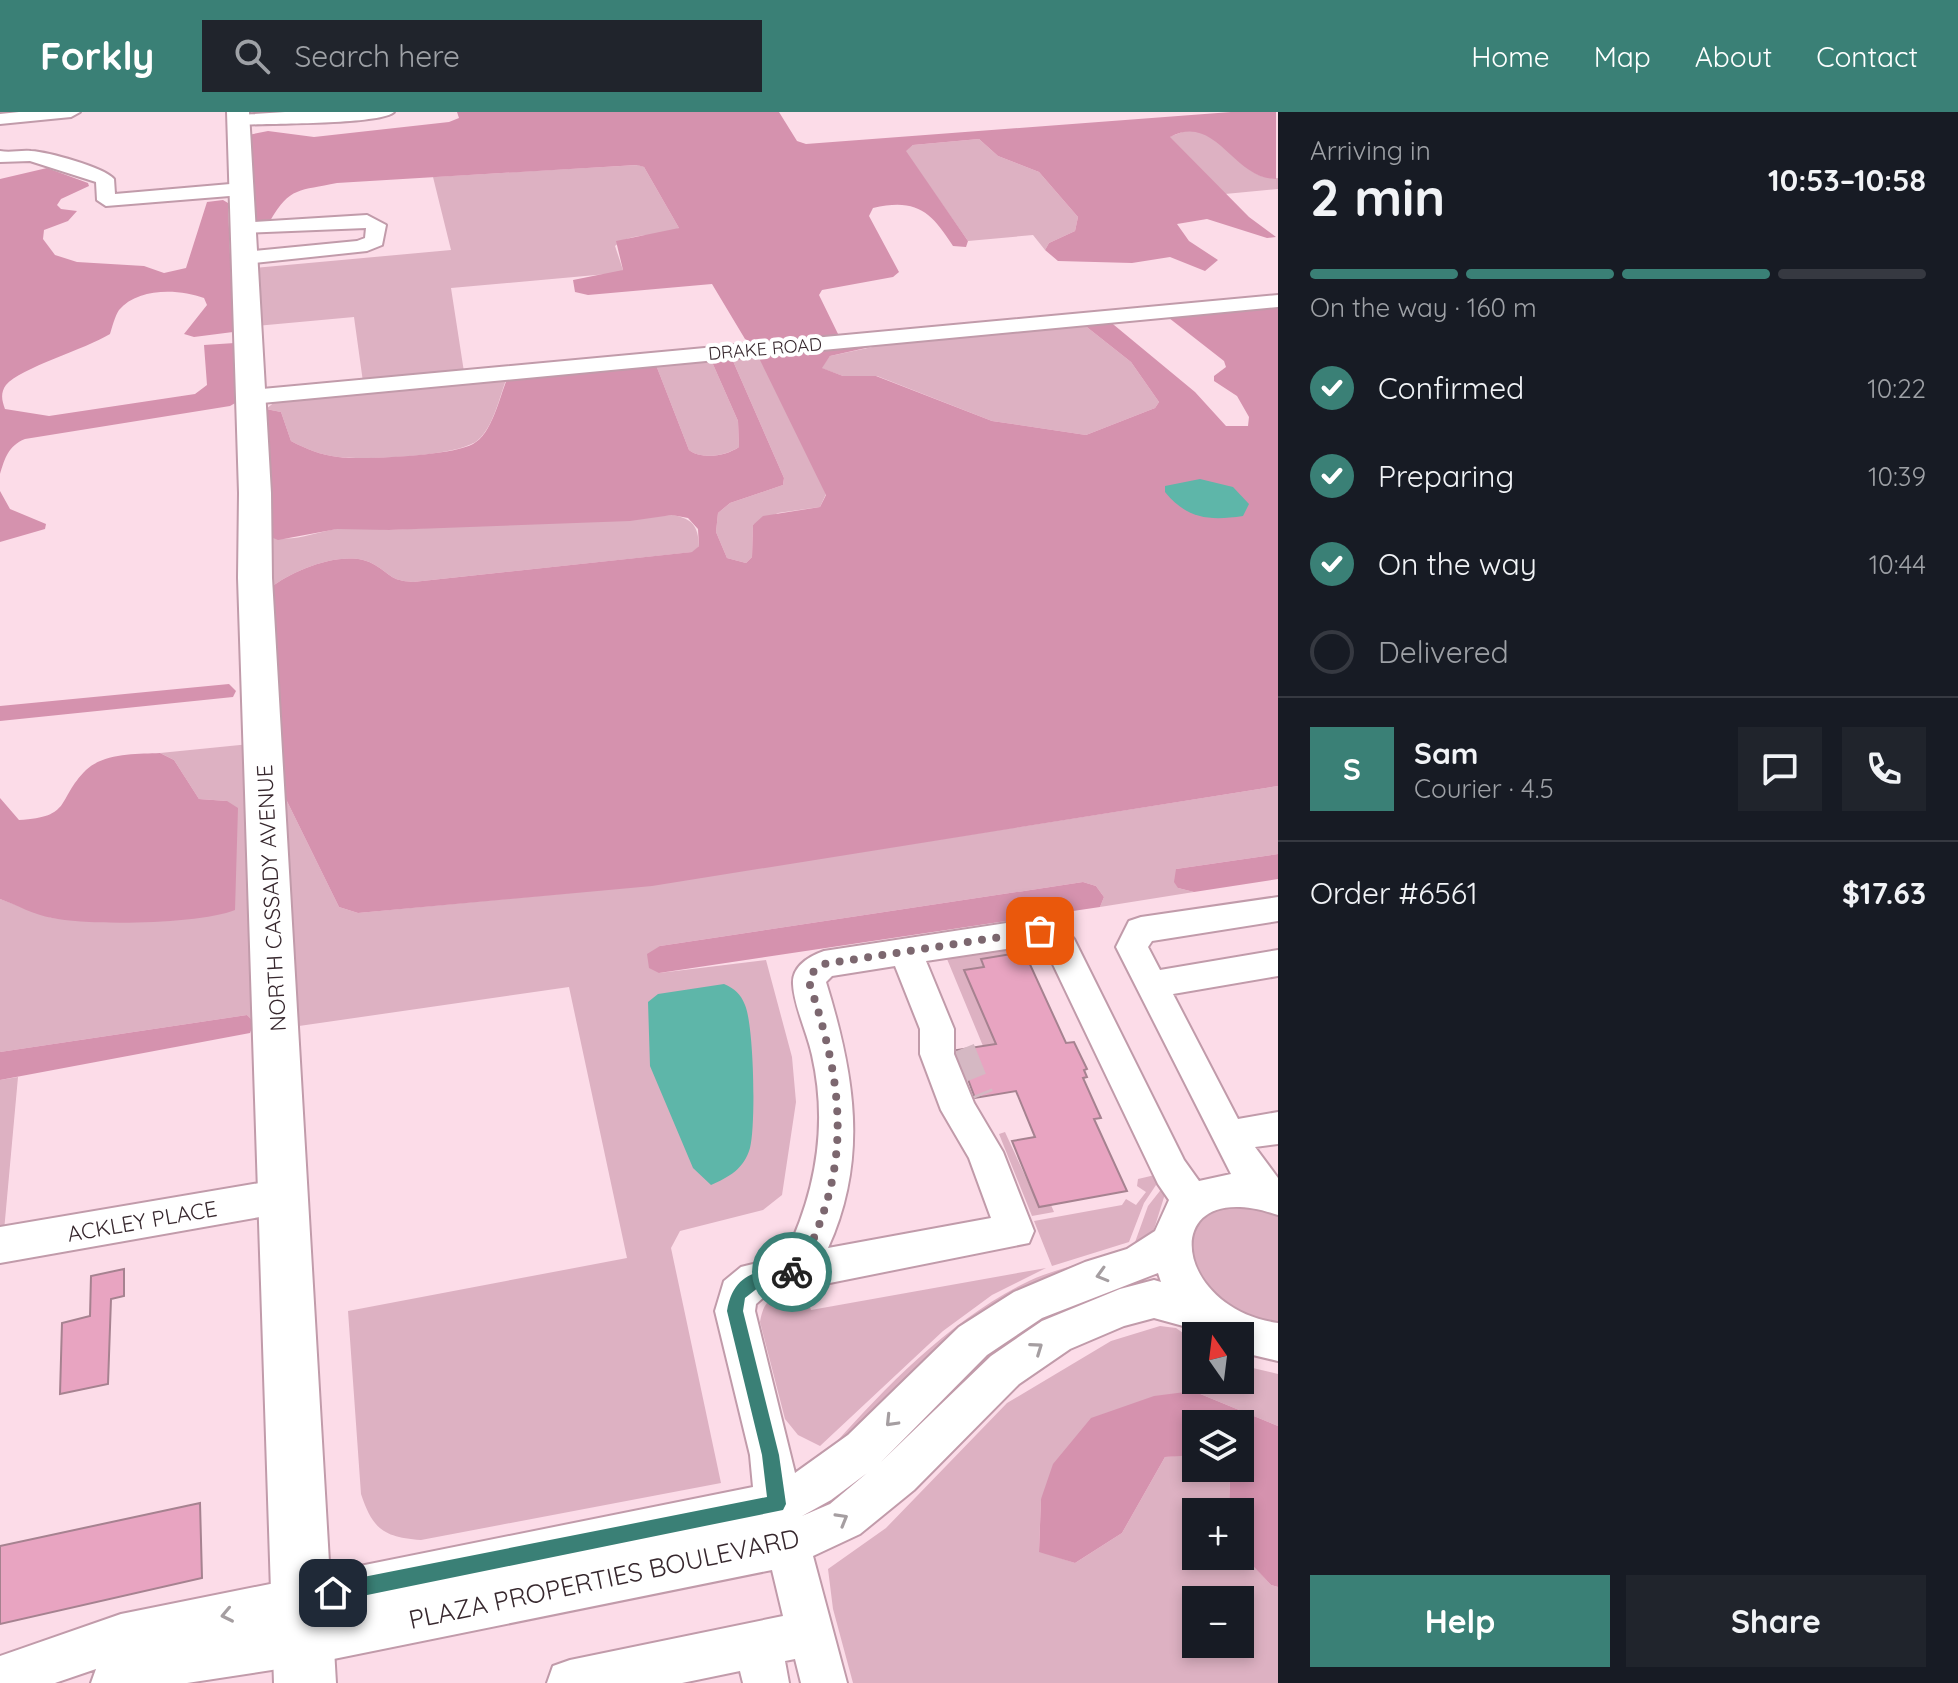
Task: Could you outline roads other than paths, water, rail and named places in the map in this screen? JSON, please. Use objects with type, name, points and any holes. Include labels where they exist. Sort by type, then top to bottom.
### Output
[{"type":"main road","name":"NORTH CASSADY AVENUE","points":[[238,116],[251,397],[255,578],[304,1641]]},
{"type":"street","points":[[0,119],[71,112]]},
{"type":"street","points":[[238,116],[346,116],[385,112]]},
{"type":"street","points":[[26,133],[46,114]]},
{"type":"street","points":[[0,143],[19,142],[30,156]]},
{"type":"street","points":[[0,156],[10,159],[30,156],[105,179],[106,200],[242,189]]},
{"type":"street","points":[[371,221],[376,225],[378,238],[371,244],[351,249],[244,242],[296,223],[371,221]]},
{"type":"street","name":"DRAKE ROAD","points":[[251,397],[1278,301]]},
{"type":"street","points":[[1272,1196],[1228,1136],[1132,947],[1141,930],[1278,909]]},
{"type":"street","points":[[798,1271],[833,1191],[839,1129],[835,1071],[809,982],[813,972],[824,964],[1040,931],[1051,935],[1062,948],[1171,1172],[1192,1202]]},
{"type":"street","points":[[824,1683],[783,1524],[771,1455],[735,1311],[738,1294],[755,1280],[1015,1231],[977,1114],[959,1110],[937,1054],[948,1040],[906,952]]},
{"type":"street","points":[[1151,985],[1278,963]]},
{"type":"street","points":[[1228,1136],[1278,1128]]},
{"type":"street","points":[[1171,1242],[1178,1219],[1192,1202],[1213,1192],[1239,1188],[1272,1196]]},
{"type":"street","name":"ACKLEY PLACE","points":[[0,1245],[283,1196]]},
{"type":"street","name":"PLAZA PROPERTIES BOULEVARD","points":[[783,1524],[816,1485],[863,1450],[973,1341],[1028,1305],[1085,1280],[1138,1264],[1171,1242],[1175,1267],[1181,1279],[1208,1314]]},
{"type":"street","name":"PLAZA PROPERTIES BOULEVARD","points":[[304,1641],[783,1524],[845,1519],[899,1475],[1005,1370],[1056,1335],[1120,1308],[1154,1299],[1208,1314],[1234,1331],[1264,1341],[1278,1342]]},
{"type":"street","points":[[570,1683],[762,1664],[811,1633]]},
{"type":"street","points":[[0,1679],[121,1637],[304,1641]]},
{"type":"street","points":[[114,1683],[192,1658],[304,1641]]},
{"type":"tunnel","points":[[959,1050],[978,1097]]}]
